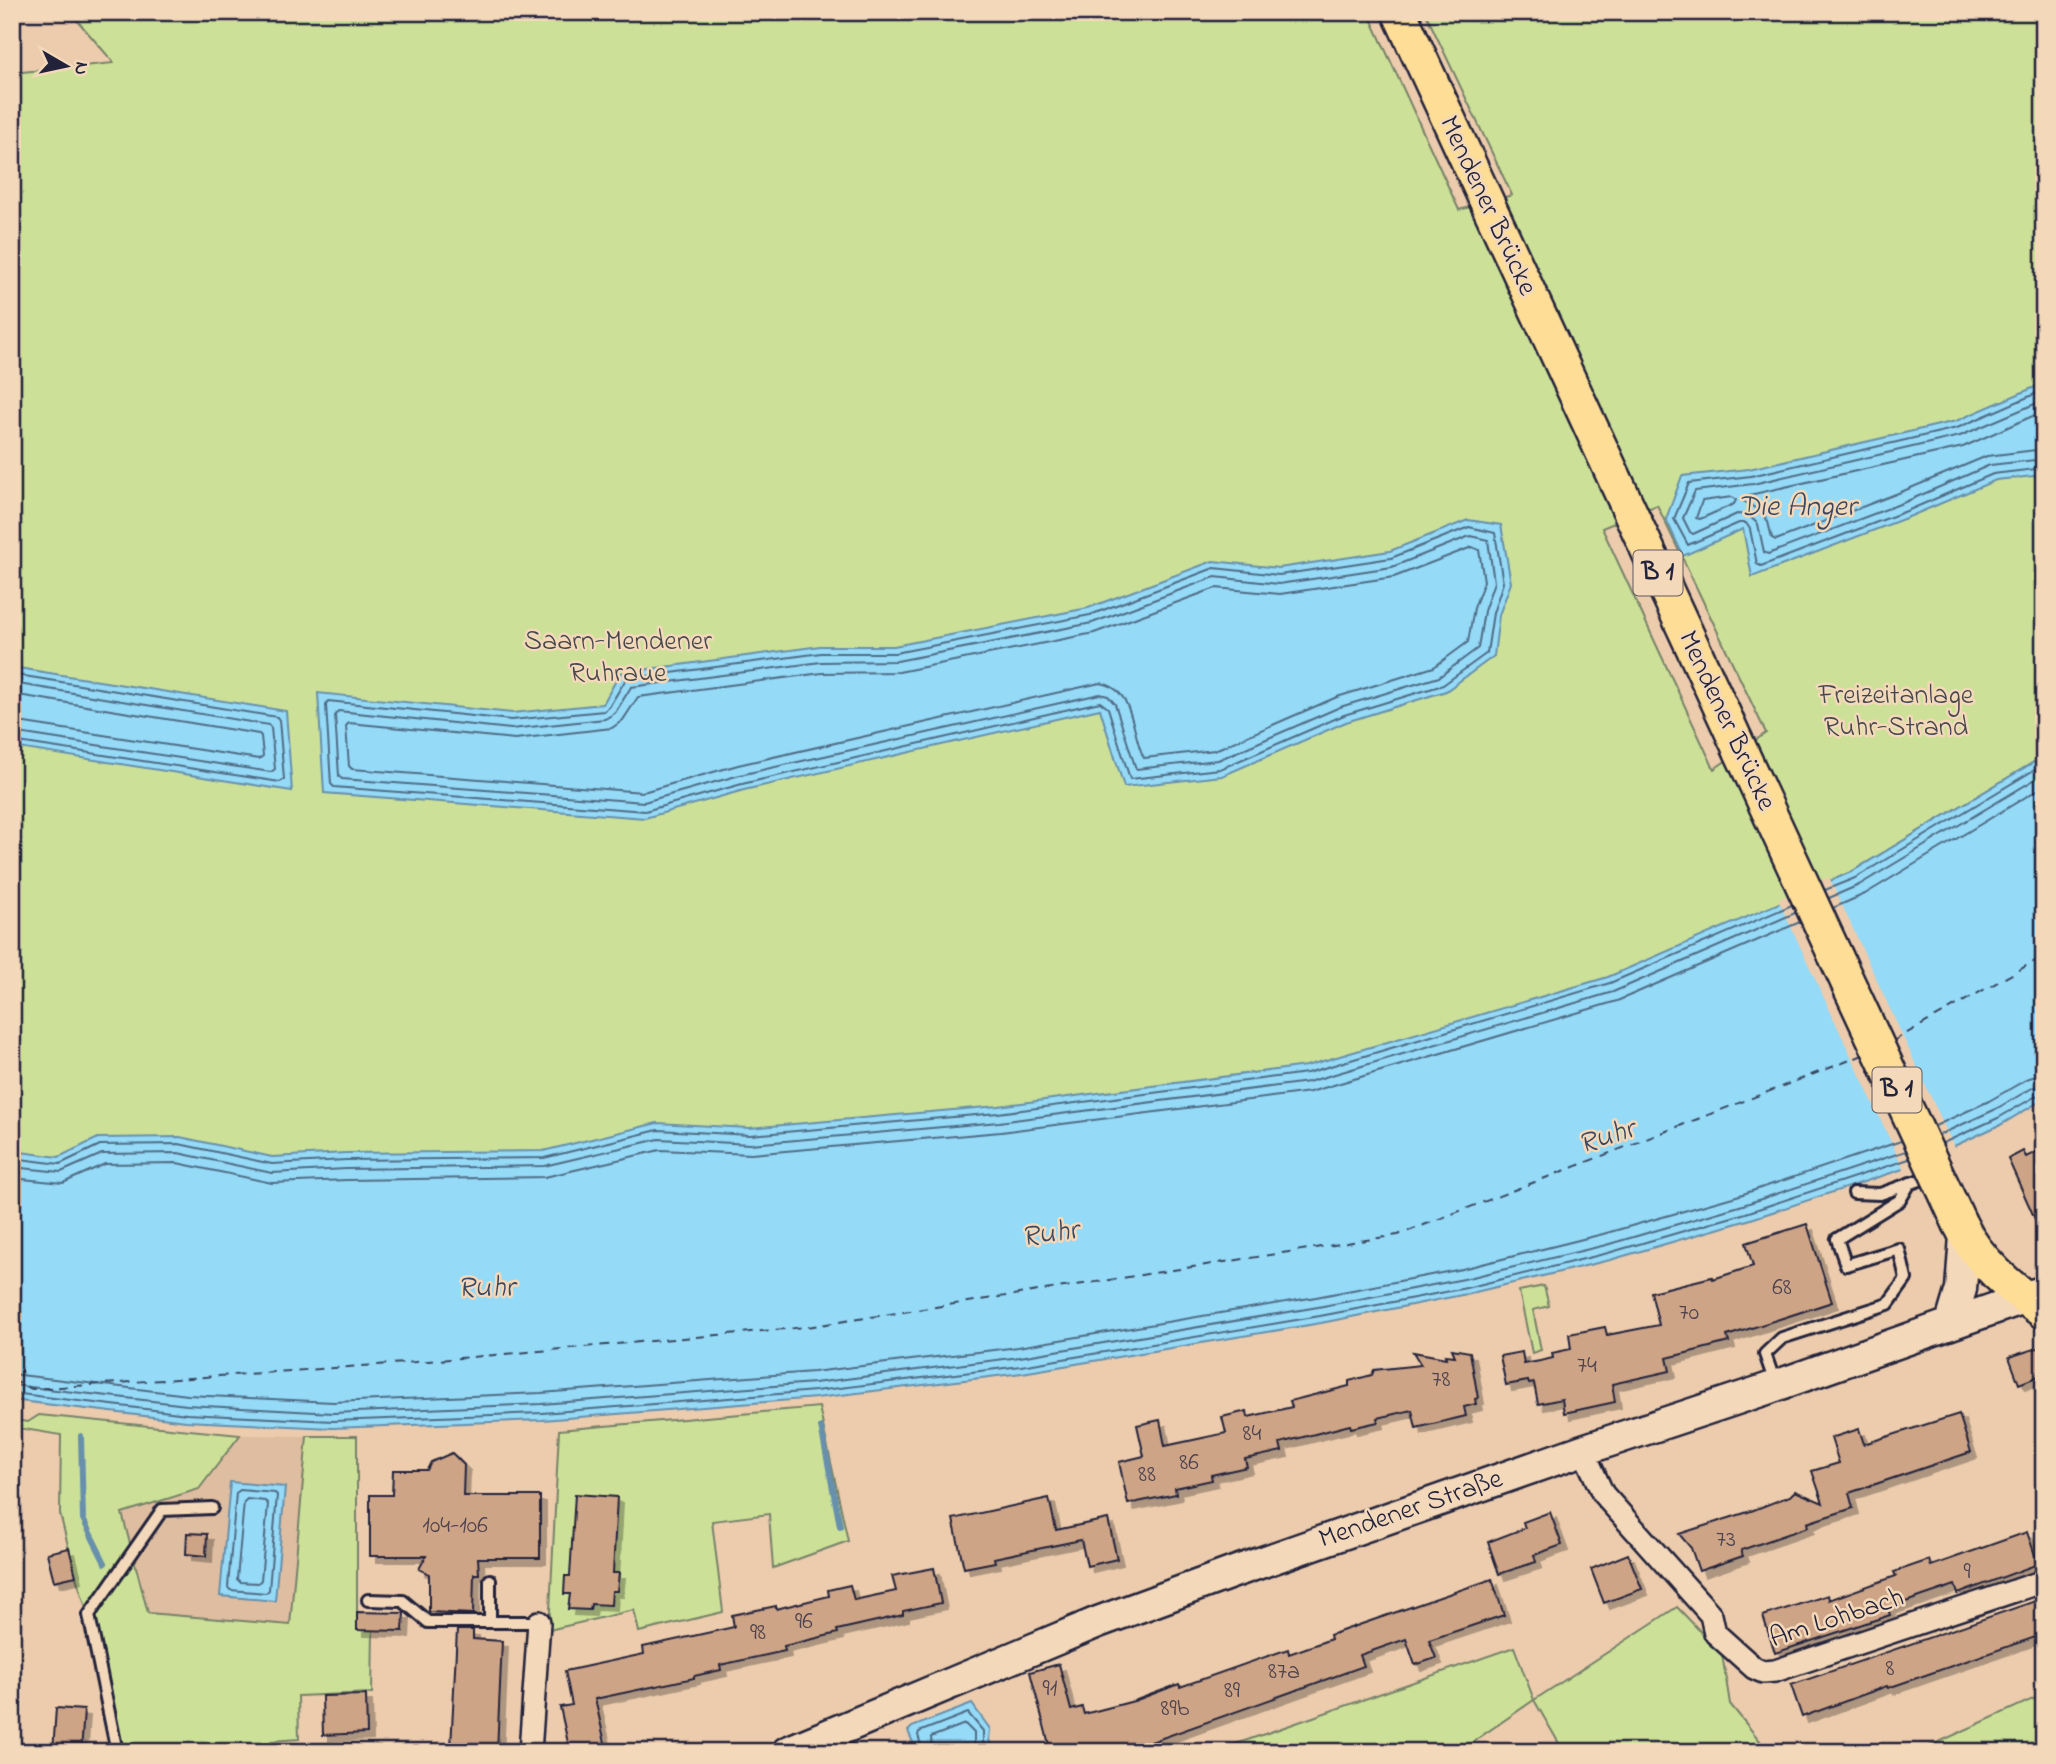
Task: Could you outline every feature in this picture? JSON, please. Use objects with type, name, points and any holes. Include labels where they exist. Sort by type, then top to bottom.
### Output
[{"type":"main road","name":"Mendener Brücke","points":[[1399,12],[1480,192],[1963,1230],[1984,1262],[2037,1300]]},
{"type":"main road","points":[[1951,1323],[1961,1289],[1963,1230]]},
{"type":"main road","name":"Mendener Straße","points":[[787,1752],[1098,1622],[1951,1323],[2037,1300]]},
{"type":"street","name":"Am Lohbach","points":[[1583,1450],[1603,1494],[1711,1615],[1715,1633],[1754,1668],[1763,1672],[1775,1671],[2044,1581]]},
{"type":"street","points":[[530,1752],[538,1622]]},
{"type":"lane","points":[[1854,1193],[1880,1194],[1943,1172]]},
{"type":"lane","points":[[1776,1386],[1765,1354],[1782,1338],[1888,1304],[1906,1279],[1899,1249],[1846,1265],[1837,1239],[1900,1200],[1910,1183]]},
{"type":"lane","points":[[117,1752],[89,1615],[162,1510],[212,1508]]},
{"type":"lane","points":[[490,1580],[490,1622]]},
{"type":"lane","points":[[368,1601],[403,1601],[428,1622],[538,1622]]},
{"type":"shaded area","points":[[240,1435],[307,1436],[291,1625],[162,1616],[105,1666],[76,1577],[105,1550],[92,1485]]},
{"type":"green space","name":"Saarn-Mendener Ruhraue","points":[[70,12],[1368,12],[1459,210],[1512,195],[1425,12],[2044,12],[2044,756],[1851,872],[1777,904],[1851,1063],[12,1247],[12,73],[114,63]],"holes":[[[1657,505],[1766,733],[1714,769],[1602,528]]]},
{"type":"green space","points":[[1544,1286],[1549,1306],[1533,1310],[1541,1350],[1532,1353],[1519,1291]]},
{"type":"green space","points":[[819,1407],[848,1541],[773,1568],[769,1514],[712,1521],[723,1612],[639,1632],[634,1610],[549,1630],[559,1430]]},
{"type":"green space","points":[[39,1415],[240,1435],[199,1489],[122,1513],[148,1613],[290,1625],[307,1436],[357,1436],[357,1629],[373,1630],[372,1693],[298,1696],[299,1739],[271,1741],[267,1752],[124,1752],[105,1666],[76,1577],[60,1514],[61,1435],[12,1427],[12,1420],[28,1422]]},
{"type":"green space","points":[[1677,1607],[1722,1654],[1730,1704],[1769,1752],[1564,1752],[1534,1700]]},
{"type":"green space","points":[[1514,1647],[1534,1700],[1458,1752],[1213,1752]]},
{"type":"green space","points":[[2044,1694],[2044,1752],[1917,1752],[2042,1695]]},
{"type":"water","name":"Die Anger","points":[[2044,383],[2044,475],[1996,480],[1752,577],[1743,529],[1683,556],[1666,519],[1682,476],[1749,469],[1956,421]]},
{"type":"water","points":[[1468,520],[1501,525],[1511,583],[1499,615],[1494,656],[1446,691],[1346,722],[1222,776],[1124,787],[1100,709],[744,790],[645,818],[324,793],[318,693],[512,713],[603,704],[620,673],[820,646],[894,646],[1088,608],[1213,561],[1279,568],[1390,551]]},
{"type":"water","points":[[12,667],[286,711],[292,791],[12,747]]},
{"type":"water","name":"Ruhr","points":[[2044,756],[2044,1099],[2002,1124],[1906,1168],[1748,1220],[1610,1260],[1467,1294],[1321,1323],[1022,1373],[816,1398],[542,1420],[332,1428],[186,1421],[12,1400],[12,1151],[59,1157],[98,1138],[180,1137],[272,1157],[346,1153],[543,1151],[657,1123],[749,1128],[998,1106],[1306,1066],[1608,977],[1851,872]]},
{"type":"water","points":[[230,1482],[285,1487],[275,1601],[220,1596]]},
{"type":"water","points":[[972,1704],[990,1729],[989,1740],[996,1752],[917,1752],[908,1731],[912,1727]]},
{"type":"pier","points":[[1829,877],[1955,1149],[1905,1172],[1778,899]]},
{"type":"building","points":[[2023,1151],[2026,1157],[2038,1151],[2044,1164],[2044,1239],[2008,1159]]},
{"type":"building","points":[[1807,1224],[1832,1302],[1727,1336],[1729,1342],[1667,1358],[1670,1371],[1612,1384],[1615,1402],[1564,1413],[1562,1399],[1538,1404],[1534,1383],[1529,1384],[1528,1381],[1506,1385],[1500,1356],[1522,1352],[1524,1364],[1540,1361],[1553,1358],[1552,1353],[1571,1349],[1569,1334],[1605,1327],[1607,1335],[1659,1325],[1651,1292],[1712,1277],[1713,1279],[1753,1266],[1746,1243]]},
{"type":"building","points":[[2044,1346],[2044,1374],[2019,1384],[2009,1357]]},
{"type":"building","points":[[1452,1349],[1470,1352],[1478,1398],[1475,1399],[1476,1404],[1464,1407],[1466,1416],[1416,1428],[1412,1410],[1377,1418],[1378,1422],[1351,1428],[1350,1425],[1280,1443],[1282,1451],[1245,1459],[1247,1467],[1211,1475],[1212,1480],[1175,1488],[1176,1494],[1128,1504],[1119,1462],[1144,1456],[1137,1425],[1160,1420],[1165,1446],[1226,1433],[1222,1417],[1247,1411],[1248,1417],[1292,1407],[1290,1401],[1349,1386],[1349,1381],[1372,1375],[1374,1370],[1421,1365],[1413,1352],[1446,1358],[1445,1355],[1455,1356]]},
{"type":"building","points":[[1959,1414],[1971,1452],[1849,1493],[1853,1508],[1807,1523],[1808,1527],[1741,1550],[1743,1556],[1699,1571],[1691,1548],[1679,1534],[1751,1511],[1790,1496],[1795,1491],[1823,1503],[1812,1471],[1839,1463],[1831,1438],[1859,1429],[1864,1444]]},
{"type":"building","points":[[452,1453],[464,1465],[463,1496],[540,1496],[540,1558],[478,1558],[479,1574],[474,1574],[473,1614],[429,1612],[429,1574],[419,1569],[426,1556],[370,1556],[370,1495],[392,1495],[393,1470],[427,1470],[431,1462]]},
{"type":"building","points":[[575,1494],[617,1497],[613,1573],[619,1573],[617,1591],[612,1591],[611,1605],[591,1604],[590,1610],[568,1609],[570,1594],[564,1594],[565,1576],[570,1576]]},
{"type":"building","points":[[1049,1498],[1056,1530],[1108,1519],[1117,1559],[1087,1566],[1081,1540],[994,1558],[995,1562],[964,1568],[953,1519]]},
{"type":"building","points":[[1550,1512],[1562,1545],[1534,1555],[1536,1562],[1499,1574],[1488,1542],[1525,1528],[1523,1522]]},
{"type":"building","points":[[2027,1532],[2038,1564],[1958,1594],[1955,1585],[1888,1608],[1890,1615],[1775,1653],[1763,1616],[1828,1595],[1829,1600],[1896,1576],[1894,1572],[1929,1560],[1931,1566]]},
{"type":"building","points":[[187,1533],[207,1534],[206,1556],[186,1554]]},
{"type":"building","points":[[69,1548],[76,1576],[54,1581],[47,1553]]},
{"type":"building","points":[[1628,1554],[1642,1589],[1604,1603],[1591,1569]]},
{"type":"building","points":[[934,1568],[941,1603],[903,1611],[903,1615],[837,1630],[838,1633],[784,1646],[785,1651],[720,1665],[721,1670],[694,1678],[595,1699],[606,1747],[570,1752],[560,1707],[572,1705],[565,1671],[644,1654],[643,1647],[734,1627],[732,1615],[776,1606],[776,1609],[829,1596],[828,1590],[850,1585],[854,1600],[896,1591],[892,1576]]},
{"type":"building","points":[[1492,1579],[1504,1615],[1429,1640],[1436,1658],[1415,1665],[1406,1639],[1360,1655],[1364,1666],[1123,1752],[1051,1752],[1030,1672],[1059,1664],[1071,1710],[1082,1707],[1084,1714],[1134,1701],[1179,1684],[1180,1687],[1288,1649],[1289,1654],[1331,1639],[1330,1635]]},
{"type":"building","points":[[2044,1598],[2044,1634],[1802,1717],[1791,1685]]},
{"type":"building","points":[[357,1612],[404,1613],[403,1631],[357,1630]]},
{"type":"building","points":[[457,1630],[473,1630],[473,1639],[502,1641],[497,1751],[451,1748]]},
{"type":"building","points":[[366,1695],[367,1733],[323,1735],[322,1696]]},
{"type":"building","points":[[56,1708],[84,1710],[81,1752],[53,1752]]},
{"type":"waterway","points":[[821,1427],[840,1526]]},
{"type":"waterway","points":[[81,1436],[83,1519],[105,1563]]},
{"type":"ferry route","points":[[1893,1041],[2044,956]]},
{"type":"ferry route","points":[[12,1380],[32,1389],[405,1363],[807,1327],[1398,1235],[1863,1055]]},
{"type":"park label","name":"Freizeitanlage Ruhr-Strand","points":[[1896,712]]}]
